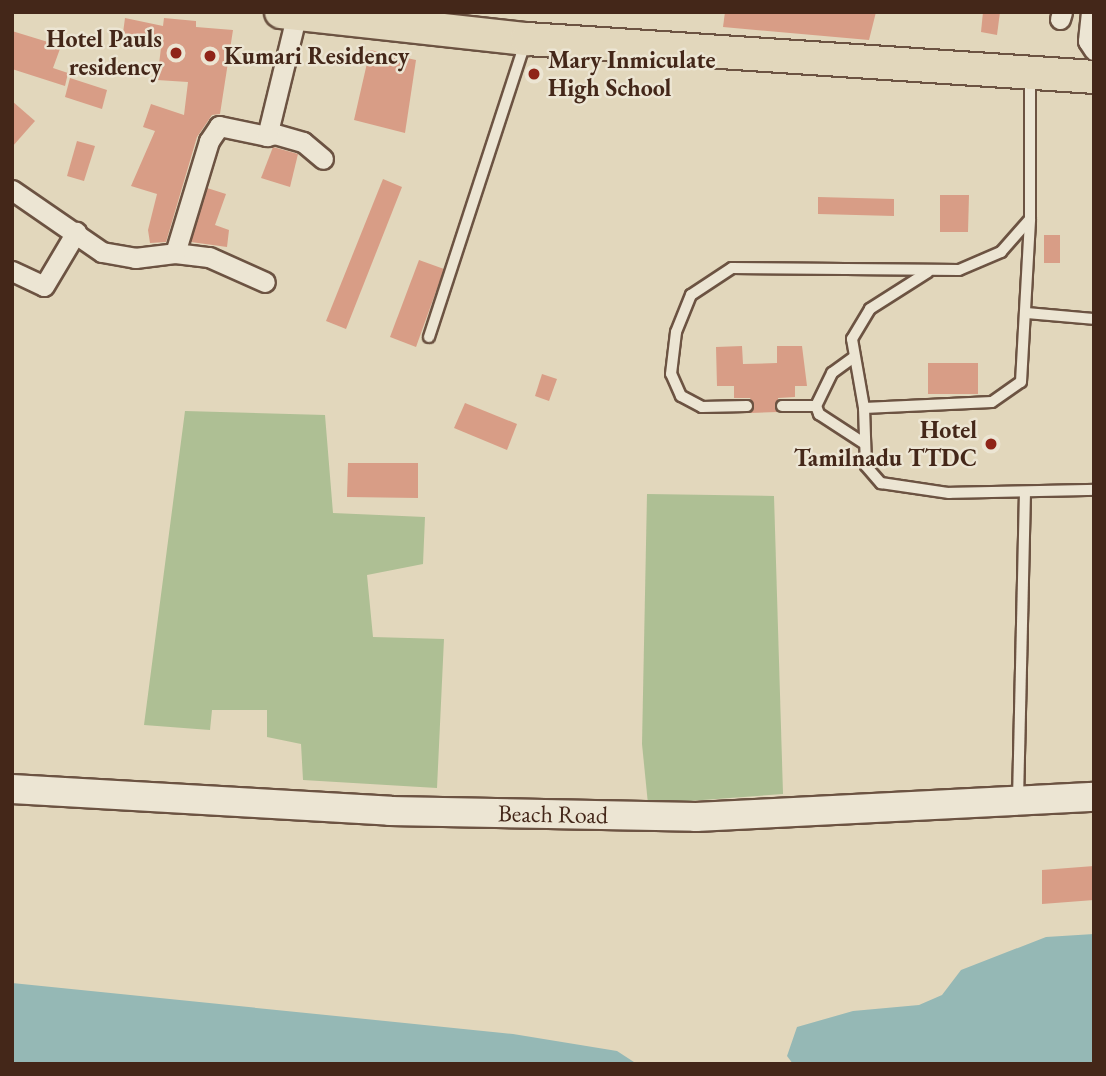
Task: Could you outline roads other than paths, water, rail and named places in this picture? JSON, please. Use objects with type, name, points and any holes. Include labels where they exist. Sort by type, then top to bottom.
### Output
[{"type":"main road","points":[[289,13],[371,16],[527,38],[1094,77]]},
{"type":"street","points":[[1091,12],[1088,41],[1094,50]]},
{"type":"street","points":[[267,136],[289,13]]},
{"type":"street","points":[[175,253],[209,141],[219,126],[267,136],[275,134],[303,142],[323,159]]},
{"type":"street","points":[[12,190],[102,252],[135,258],[175,253],[209,257],[265,282]]},
{"type":"street","points":[[12,271],[44,286],[76,232]]},
{"type":"street","name":"Beach Road","points":[[12,789],[390,811],[696,817],[1094,797]]},
{"type":"lane","points":[[429,337],[527,38]]},
{"type":"lane","points":[[864,408],[992,402],[1021,382],[1030,219],[1030,74]]},
{"type":"lane","points":[[747,406],[702,407],[681,396],[671,374],[676,332],[691,295],[732,268],[959,270],[1001,252],[1030,219]]},
{"type":"lane","points":[[929,271],[870,309],[852,339],[853,358],[864,408],[866,466],[881,483],[949,493],[1094,490]]},
{"type":"lane","points":[[1026,313],[1094,319]]},
{"type":"lane","points":[[853,358],[832,373],[816,406],[819,415],[865,444]]},
{"type":"lane","points":[[782,406],[816,406]]},
{"type":"lane","points":[[1018,800],[1025,493]]},
{"type":"water","points":[[1094,934],[1094,1064],[793,1064],[787,1056],[797,1027],[853,1011],[919,1005],[942,995],[961,970],[1046,937]]},
{"type":"water","points":[[12,983],[513,1034],[617,1051],[637,1064],[12,1064]]},
{"type":"place","name":"Hotel Pauls residency","points":[[176,53]]},
{"type":"place","name":"Kumari Residency","points":[[210,56]]},
{"type":"place","name":"Mary Inmiculate High School","points":[[534,74]]},
{"type":"place","name":"Hotel Tamilnadu TTDC","points":[[991,444]]}]
